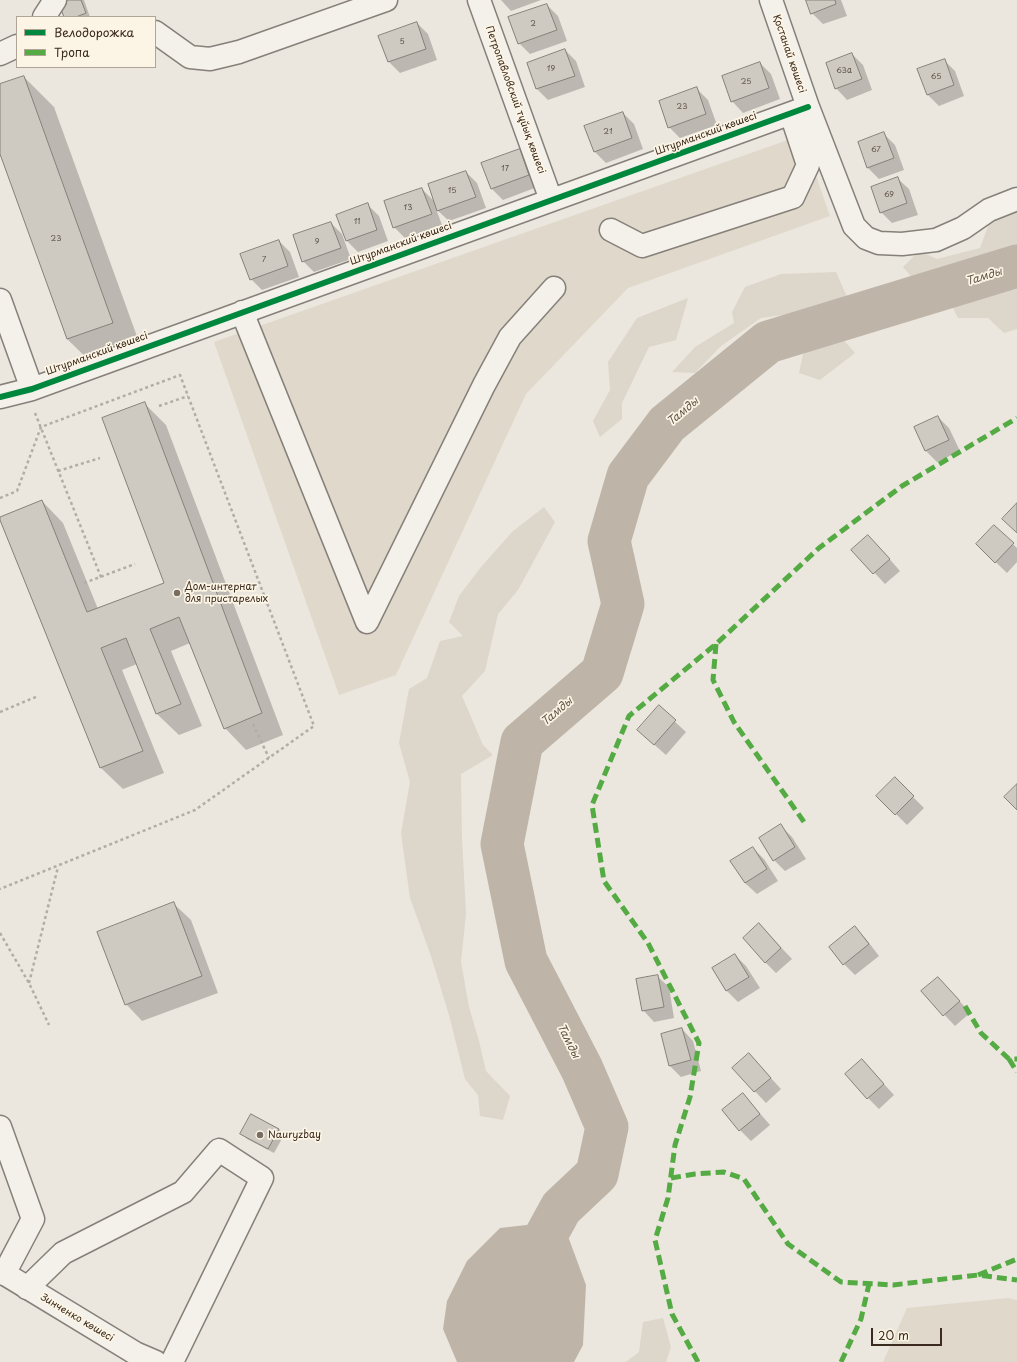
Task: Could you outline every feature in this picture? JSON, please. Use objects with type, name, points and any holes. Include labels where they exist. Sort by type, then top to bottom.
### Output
[{"type":"street","points":[[45,16],[55,0]]},
{"type":"street","points":[[156,33],[190,57],[210,59],[239,52],[386,0]]},
{"type":"street","name":"Петропавловский тұйық көшесі","points":[[479,0],[551,200]]},
{"type":"street","name":"Қостанай көшесі","points":[[771,0],[800,111]]},
{"type":"street","points":[[0,54],[16,46]]},
{"type":"street","points":[[800,111],[854,226],[866,238],[879,243],[902,244],[936,240],[962,228],[989,210],[1017,199]]},
{"type":"street","points":[[612,230],[642,246],[794,197],[808,165],[800,111]]},
{"type":"street","name":"Штурманский көшесі","points":[[0,397],[32,388],[800,111]]},
{"type":"street","points":[[242,312],[367,622],[484,385],[510,337],[554,288]]},
{"type":"street","points":[[0,300],[32,388]]},
{"type":"street","points":[[0,1127],[33,1219],[2,1272]]},
{"type":"street","points":[[27,1288],[63,1253],[182,1192],[219,1150],[262,1178],[172,1362]]},
{"type":"street","name":"Зинченко көшесі","points":[[2,1272],[135,1353],[156,1362]]},
{"type":"path","points":[[0,889],[195,810],[314,726],[180,376],[40,427]]},
{"type":"path","points":[[160,406],[188,396]]},
{"type":"path","points":[[35,412],[101,577]]},
{"type":"path","points":[[0,498],[17,491],[40,427]]},
{"type":"path","points":[[58,471],[100,458]]},
{"type":"path","points":[[84,583],[135,564]]},
{"type":"path","points":[[0,712],[38,696]]},
{"type":"path","points":[[253,724],[269,758]]},
{"type":"path","points":[[29,982],[58,866]]},
{"type":"path","points":[[0,933],[29,982],[49,1025]]},
{"type":"shaded area","points":[[802,135],[830,216],[628,288],[526,394],[396,675],[339,695],[214,342]]},
{"type":"shaded area","points":[[1017,206],[1017,256],[939,281],[914,280],[903,267],[919,251],[937,259],[980,248],[993,213]]},
{"type":"shaded area","points":[[836,272],[847,297],[813,311],[761,318],[721,346],[695,373],[672,372],[695,347],[734,323],[732,312],[745,287],[781,274]]},
{"type":"shaded area","points":[[1017,275],[1017,329],[1004,333],[988,318],[958,318],[951,304],[987,286]]},
{"type":"shaded area","points":[[688,298],[676,340],[649,347],[622,403],[622,419],[600,437],[593,421],[610,390],[608,362],[637,318]]},
{"type":"shaded area","points":[[841,337],[855,353],[820,380],[799,373],[803,354],[824,343]]},
{"type":"shaded area","points":[[544,507],[555,522],[518,590],[498,614],[485,671],[462,696],[483,745],[493,755],[461,774],[462,838],[466,914],[461,962],[469,1007],[486,1071],[510,1096],[503,1120],[480,1116],[478,1095],[465,1079],[449,1015],[431,956],[410,898],[401,833],[410,782],[399,743],[409,689],[427,678],[440,641],[463,636],[449,622],[459,596],[481,567],[512,532]]},
{"type":"shaded area","points":[[535,1224],[569,1239],[586,1285],[583,1345],[574,1362],[457,1362],[443,1329],[447,1301],[467,1261],[500,1228]]},
{"type":"shaded area","points":[[1008,1298],[1017,1300],[1017,1362],[883,1362],[907,1308]]},
{"type":"shaded area","points":[[663,1318],[671,1347],[666,1362],[626,1362],[639,1352],[643,1322]]},
{"type":"building","points":[[63,0],[81,0],[86,13],[78,16],[64,16],[58,2]]},
{"type":"building","points":[[806,0],[835,0],[836,4],[811,14]]},
{"type":"building","points":[[547,4],[557,30],[518,44],[508,17]]},
{"type":"building","points":[[417,22],[426,49],[388,62],[378,36]]},
{"type":"building","points":[[565,49],[575,76],[536,89],[527,63]]},
{"type":"building","points":[[852,53],[862,79],[835,89],[826,63]]},
{"type":"building","points":[[945,59],[954,85],[927,95],[917,69]]},
{"type":"building","points":[[760,62],[769,88],[731,102],[722,76]]},
{"type":"building","points":[[24,76],[113,323],[67,339],[0,154],[0,84]]},
{"type":"building","points":[[697,87],[706,114],[668,128],[659,101]]},
{"type":"building","points":[[623,112],[632,138],[594,152],[584,126]]},
{"type":"building","points":[[884,132],[894,158],[867,168],[858,142]]},
{"type":"building","points":[[520,149],[529,175],[491,189],[481,163]]},
{"type":"building","points":[[466,171],[476,197],[437,211],[428,184]]},
{"type":"building","points":[[898,177],[907,203],[880,213],[871,187]]},
{"type":"building","points":[[422,188],[432,214],[393,228],[384,201]]},
{"type":"building","points":[[368,203],[377,230],[346,241],[336,215]]},
{"type":"building","points":[[331,222],[341,248],[302,262],[293,235]]},
{"type":"building","points":[[279,240],[288,266],[250,280],[240,254]]},
{"type":"building","name":"Дом-интернат для пристарелых","points":[[145,402],[262,713],[224,729],[179,617],[150,629],[181,704],[156,714],[126,638],[101,648],[143,751],[100,768],[0,517],[42,500],[87,612],[164,583],[102,418]]},
{"type":"building","points":[[938,416],[949,440],[925,451],[914,427]]},
{"type":"building","points":[[1017,503],[1017,533],[1002,519]]},
{"type":"building","points":[[994,525],[1014,543],[995,563],[976,544]]},
{"type":"building","points":[[868,535],[890,559],[873,574],[851,550]]},
{"type":"building","points":[[659,705],[676,720],[654,745],[637,730]]},
{"type":"building","points":[[895,777],[914,796],[895,815],[876,796]]},
{"type":"building","points":[[1017,784],[1017,810],[1004,797]]},
{"type":"building","points":[[781,824],[795,847],[773,861],[759,838]]},
{"type":"building","points":[[753,847],[767,869],[745,883],[730,861]]},
{"type":"building","points":[[174,902],[202,976],[125,1005],[97,932]]},
{"type":"building","points":[[759,923],[781,948],[765,963],[743,938]]},
{"type":"building","points":[[855,926],[869,944],[843,965],[829,947]]},
{"type":"building","points":[[735,954],[749,977],[726,991],[712,968]]},
{"type":"building","points":[[658,975],[664,1007],[642,1011],[636,979]]},
{"type":"building","points":[[938,977],[960,1001],[943,1016],[921,991]]},
{"type":"building","points":[[682,1028],[691,1060],[669,1066],[661,1034]]},
{"type":"building","points":[[749,1053],[771,1078],[754,1092],[732,1068]]},
{"type":"building","points":[[862,1059],[884,1084],[867,1099],[845,1074]]},
{"type":"building","points":[[743,1093],[760,1114],[739,1131],[722,1110]]},
{"type":"building","points":[[251,1114],[279,1129],[268,1149],[240,1134]]},
{"type":"waterway","name":"Тамды","points":[[509,1362],[510,1301],[561,1208],[597,1174],[607,1127],[582,1069],[526,961],[502,844],[522,742],[602,673],[623,604],[609,541],[628,476],[667,424],[768,342],[1017,266]]},
{"type":"marked path","points":[[698,1362],[672,1314],[655,1240],[668,1198],[675,1145],[690,1097],[699,1043],[648,943],[604,881],[592,805],[629,716],[716,644],[819,548],[902,486],[1017,418]]},
{"type":"marked path","points":[[716,644],[713,680],[734,722],[804,822]]},
{"type":"marked path","points":[[965,1006],[981,1033],[1009,1059],[1017,1059]]},
{"type":"marked path","points":[[1009,1059],[1017,1072]]},
{"type":"marked path","points":[[671,1178],[695,1174],[724,1172],[744,1179],[788,1244],[841,1282],[893,1285],[978,1275],[1017,1280]]},
{"type":"marked path","points":[[978,1275],[1017,1259]]},
{"type":"marked path","points":[[841,1362],[861,1319],[869,1284]]},
{"type":"cycle path","points":[[0,397],[32,389],[808,107]]},
{"type":"place","name":"Дом-интернат для пристарелых","points":[[177,593]]},
{"type":"place","name":"Nauryzbay","points":[[260,1135]]}]
